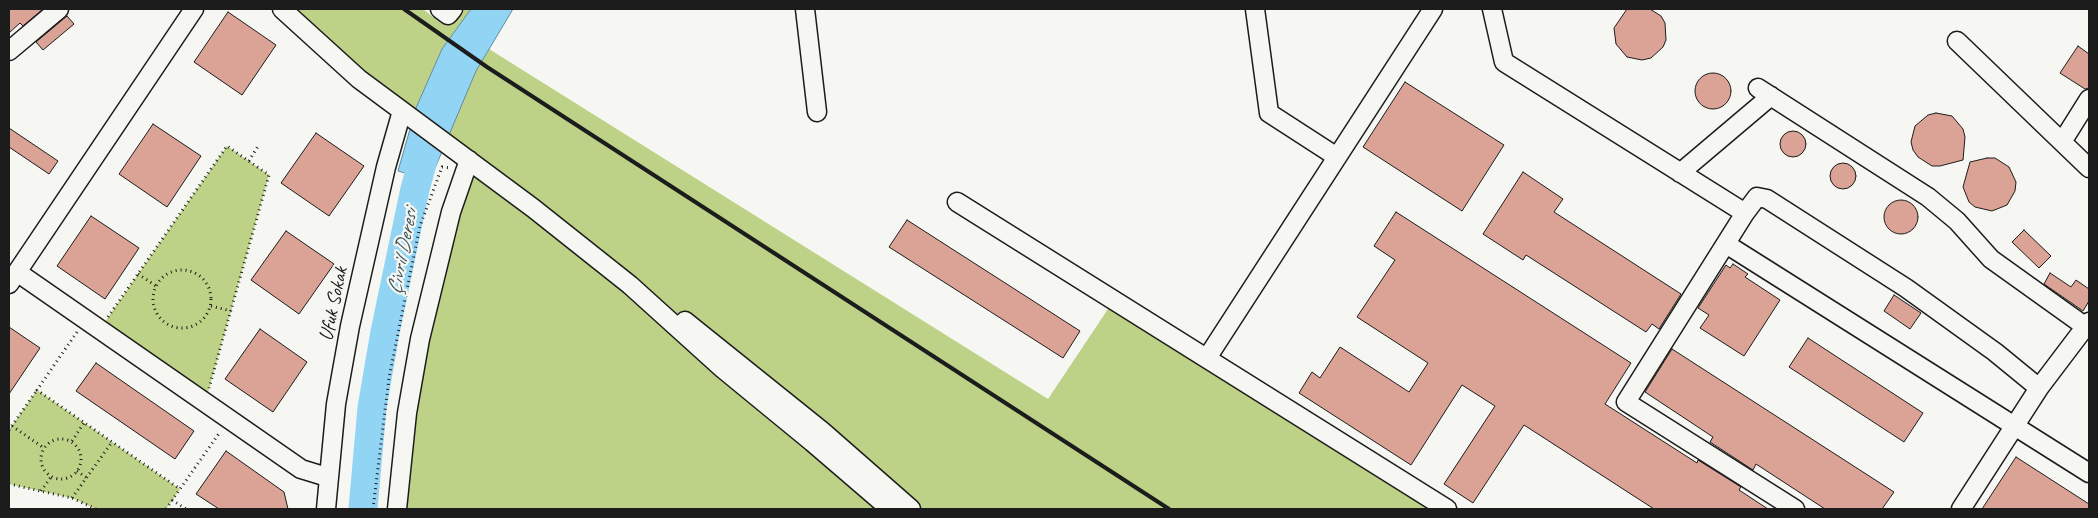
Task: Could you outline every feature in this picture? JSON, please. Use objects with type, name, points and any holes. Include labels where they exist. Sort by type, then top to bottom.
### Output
[{"type":"street","points":[[9,51],[59,9]]},
{"type":"street","points":[[194,9],[13,278],[93,324],[300,469],[328,477]]},
{"type":"street","points":[[282,9],[359,79],[454,149],[630,285],[685,321],[822,431],[911,509]]},
{"type":"street","points":[[805,9],[817,112]]},
{"type":"street","points":[[1255,9],[1268,113],[1337,157]]},
{"type":"street","points":[[1207,358],[1433,9]]},
{"type":"street","points":[[1492,9],[1504,62],[1745,214]]},
{"type":"street","points":[[1958,41],[2089,168]]},
{"type":"street","points":[[1680,173],[1764,92],[1928,197],[1956,220],[1990,259],[2088,325],[2039,388],[1961,509]]},
{"type":"street","points":[[2062,142],[2089,99]]},
{"type":"street","name":"Ufuk Sokak","points":[[326,509],[336,404],[350,326],[386,167],[407,115]]},
{"type":"street","points":[[397,509],[406,413],[420,338],[451,212],[468,160]]},
{"type":"street","points":[[1795,509],[1626,402],[1757,196],[1767,198],[1906,288],[1994,352],[2039,388]]},
{"type":"street","points":[[957,202],[1447,509]]},
{"type":"street","points":[[1726,244],[2089,473]]},
{"type":"street","points":[[630,285],[722,369],[812,442],[890,509]]},
{"type":"path","points":[[9,430],[37,390],[138,274],[226,146],[270,175],[205,403]]},
{"type":"path","points":[[248,161],[258,146]]},
{"type":"path","points":[[373,509],[395,350],[420,226],[442,167]]},
{"type":"path","points":[[186,270],[198,274],[206,282],[211,294],[211,306],[205,317],[196,324],[184,328],[172,326],[162,320],[155,310],[153,298],[156,286],[164,277],[174,271],[186,270]]},
{"type":"path","points":[[138,274],[156,286]]},
{"type":"path","points":[[211,306],[231,311]]},
{"type":"path","points":[[37,390],[180,489]]},
{"type":"path","points":[[166,509],[228,419]]},
{"type":"path","points":[[72,441],[84,423]]},
{"type":"path","points":[[12,426],[44,448]]},
{"type":"path","points":[[56,439],[72,441],[81,455],[77,471],[65,479],[50,477],[42,467],[40,460],[44,448],[56,439]]},
{"type":"path","points":[[72,498],[112,442]]},
{"type":"path","points":[[77,471],[87,478]]},
{"type":"path","points":[[41,491],[50,477]]},
{"type":"path","points":[[9,484],[72,498],[96,509]]},
{"type":"path","points":[[172,500],[186,509]]},
{"type":"green space","points":[[282,9],[423,9],[442,24],[453,9],[471,9],[442,49],[412,119]]},
{"type":"green space","points":[[489,49],[1048,399],[1114,300],[1447,509],[397,509],[407,413],[468,160],[444,142],[476,71]]},
{"type":"green space","points":[[227,146],[269,175],[205,403],[100,329]]},
{"type":"green space","points":[[37,390],[180,489],[166,509],[96,509],[72,498],[9,484],[9,430]]},
{"type":"water","points":[[471,9],[513,9],[476,71],[430,180],[398,171],[416,108],[442,49]]},
{"type":"building","points":[[9,9],[43,9],[23,26],[20,23],[9,33]]},
{"type":"building","points":[[1627,9],[1650,9],[1661,16],[1665,23],[1666,40],[1663,47],[1651,58],[1642,60],[1627,57],[1616,44],[1614,28]]},
{"type":"building","points":[[228,12],[276,45],[242,95],[194,62]]},
{"type":"building","points":[[67,16],[74,24],[43,50],[36,42]]},
{"type":"building","points":[[2078,46],[2089,54],[2089,88],[2085,89],[2060,73]]},
{"type":"building","points":[[1713,73],[1720,74],[1726,78],[1730,84],[1730,98],[1726,104],[1720,108],[1713,109],[1706,108],[1700,104],[1696,98],[1695,91],[1696,84],[1700,78],[1706,74]]},
{"type":"building","points":[[1405,82],[1504,145],[1462,211],[1363,147]]},
{"type":"building","points":[[1936,113],[1952,116],[1963,129],[1965,137],[1963,160],[1940,166],[1932,166],[1918,157],[1913,150],[1911,142],[1915,126],[1928,115]]},
{"type":"building","points":[[153,124],[201,156],[167,207],[119,174]]},
{"type":"building","points":[[9,128],[58,161],[49,174],[9,147]]},
{"type":"building","points":[[1793,131],[1802,135],[1806,144],[1802,153],[1793,157],[1784,153],[1780,144],[1784,135]]},
{"type":"building","points":[[316,133],[364,166],[329,216],[281,183]]},
{"type":"building","points":[[1995,158],[2009,167],[2016,182],[2015,191],[2007,205],[1992,211],[1975,207],[1969,202],[1963,187],[1970,162]]},
{"type":"building","points":[[1843,163],[1852,167],[1856,176],[1852,185],[1843,189],[1834,185],[1830,176],[1834,167]]},
{"type":"building","points":[[1523,172],[1563,199],[1554,212],[1681,294],[1659,329],[1652,324],[1646,332],[1526,255],[1523,260],[1483,234]]},
{"type":"building","points":[[1901,200],[1913,205],[1918,217],[1913,229],[1901,234],[1889,229],[1884,217],[1889,205]]},
{"type":"building","points":[[1396,212],[1631,363],[1605,404],[1697,463],[1698,460],[1741,487],[1739,490],[1768,509],[1654,509],[1524,425],[1473,503],[1444,484],[1495,406],[1462,385],[1411,465],[1299,393],[1312,372],[1320,378],[1340,347],[1409,392],[1428,363],[1357,317],[1395,260],[1374,246]]},
{"type":"building","points":[[91,216],[139,248],[105,299],[57,266]]},
{"type":"building","points":[[907,220],[1080,331],[1063,358],[889,247]]},
{"type":"building","points":[[2024,230],[2051,256],[2039,268],[2012,242]]},
{"type":"building","points":[[286,231],[334,264],[299,314],[251,280]]},
{"type":"building","points":[[1733,264],[1748,274],[1745,277],[1780,300],[1744,356],[1700,328],[1709,315],[1698,308],[1726,265],[1730,268]]},
{"type":"building","points":[[2050,273],[2071,287],[2076,280],[2089,289],[2089,301],[2083,311],[2044,284]]},
{"type":"building","points":[[1894,295],[1921,313],[1910,329],[1884,311]]},
{"type":"building","points":[[9,327],[40,348],[9,394]]},
{"type":"building","points":[[260,329],[307,362],[273,412],[225,379]]},
{"type":"building","points":[[1808,338],[1923,413],[1904,442],[1789,367]]},
{"type":"building","points":[[1672,349],[1894,492],[1882,509],[1825,509],[1756,464],[1753,470],[1710,442],[1713,437],[1645,392]]},
{"type":"building","points":[[96,363],[194,431],[175,459],[76,391]]},
{"type":"building","points":[[226,451],[284,492],[288,509],[219,509],[196,494]]},
{"type":"building","points":[[2016,457],[2089,504],[2089,509],[1982,509]]},
{"type":"waterway","name":"Çivril Deresi","points":[[363,509],[372,408],[385,332],[415,189],[429,138]]},
{"type":"railway","points":[[404,9],[487,67],[1169,509]]}]
